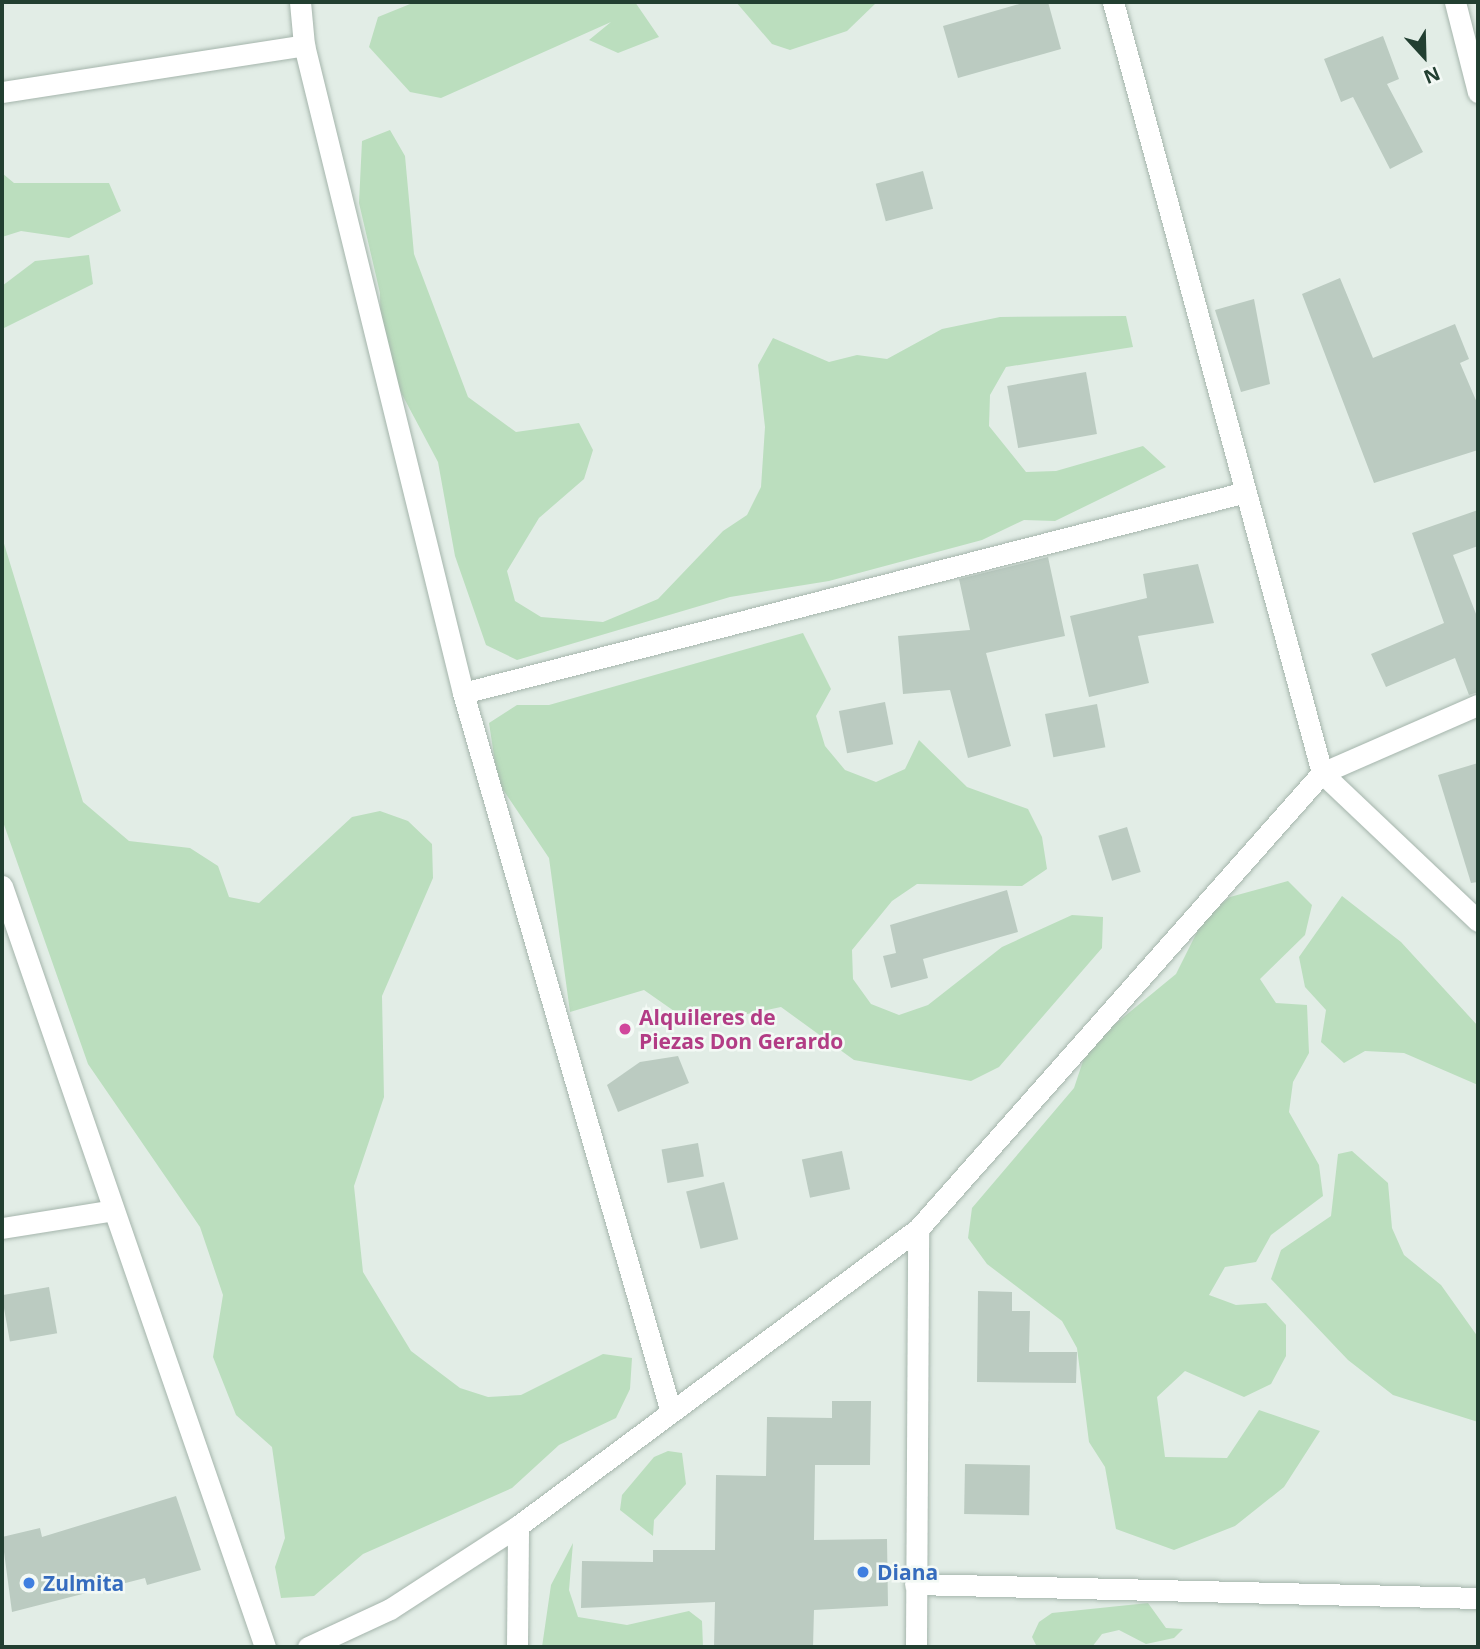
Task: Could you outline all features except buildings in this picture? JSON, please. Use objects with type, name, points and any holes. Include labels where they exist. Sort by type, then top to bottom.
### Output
[{"type":"street","points":[[300,2],[304,45],[463,694],[671,1412]]},
{"type":"street","points":[[1114,2],[1322,773],[1478,921]]},
{"type":"street","points":[[1455,2],[1478,92]]},
{"type":"street","points":[[2,92],[304,45]]},
{"type":"street","points":[[463,694],[1246,492]]},
{"type":"street","points":[[308,1647],[390,1609],[518,1526],[918,1228],[1322,773],[1478,705]]},
{"type":"street","points":[[2,886],[265,1647]]},
{"type":"street","points":[[2,1228],[114,1210]]},
{"type":"street","points":[[916,1647],[918,1228]]},
{"type":"street","points":[[517,1647],[518,1526]]},
{"type":"street","points":[[915,1584],[1478,1598]]},
{"type":"green space","points":[[415,2],[635,2],[659,37],[618,53],[589,40],[611,22],[441,98],[410,92],[369,47],[378,17]]},
{"type":"green space","points":[[736,2],[877,2],[847,31],[790,50],[772,44]]},
{"type":"green space","points":[[390,130],[405,156],[414,254],[468,397],[516,432],[579,423],[593,450],[584,479],[539,518],[507,571],[515,601],[541,617],[603,622],[658,599],[723,531],[747,515],[761,487],[765,427],[758,365],[773,338],[829,362],[857,355],[887,359],[942,329],[1000,317],[1126,316],[1133,347],[1006,367],[990,395],[989,426],[1026,472],[1056,471],[1143,446],[1166,467],[1055,521],[1024,520],[982,540],[829,581],[730,597],[517,660],[486,645],[455,556],[438,462],[381,355],[380,293],[359,203],[362,141]]},
{"type":"green space","points":[[2,173],[14,183],[109,183],[121,211],[69,238],[21,231],[2,237]]},
{"type":"green space","points":[[89,255],[93,284],[2,329],[2,286],[35,261]]},
{"type":"green space","points":[[2,537],[83,802],[129,841],[190,848],[218,866],[229,897],[259,903],[352,817],[380,811],[408,821],[432,844],[433,878],[382,996],[384,1097],[354,1186],[363,1272],[411,1351],[460,1388],[488,1397],[521,1395],[603,1354],[632,1358],[630,1389],[616,1418],[559,1445],[512,1488],[363,1554],[314,1596],[281,1598],[275,1567],[285,1538],[272,1447],[236,1415],[213,1357],[223,1295],[200,1227],[88,1064],[2,819]]},
{"type":"green space","points":[[803,633],[831,689],[816,716],[825,746],[845,770],[876,782],[905,769],[919,740],[967,787],[1028,809],[1042,837],[1047,869],[1022,886],[917,884],[892,901],[852,950],[853,979],[871,1004],[899,1015],[928,1005],[1002,947],[1072,915],[1103,917],[1102,948],[999,1067],[971,1081],[854,1060],[781,1007],[694,1025],[644,990],[570,1012],[549,858],[498,782],[489,723],[517,705],[549,705]]},
{"type":"green space","points":[[1288,881],[1312,905],[1305,935],[1260,979],[1276,1003],[1307,1005],[1309,1053],[1293,1082],[1289,1112],[1319,1165],[1323,1196],[1271,1235],[1256,1262],[1225,1267],[1209,1295],[1236,1305],[1266,1303],[1286,1325],[1286,1356],[1271,1384],[1244,1397],[1185,1371],[1157,1397],[1165,1457],[1227,1458],[1259,1410],[1320,1431],[1284,1487],[1235,1526],[1174,1550],[1116,1529],[1105,1467],[1089,1442],[1077,1348],[1062,1321],[987,1264],[968,1238],[972,1208],[1074,1088],[1084,1058],[1103,1034],[1176,974],[1204,918],[1230,897]]},
{"type":"green space","points":[[1342,896],[1401,942],[1478,1026],[1478,1085],[1404,1053],[1365,1051],[1344,1063],[1321,1042],[1326,1010],[1305,987],[1299,957]]},
{"type":"green space","points":[[1352,1151],[1388,1183],[1392,1228],[1404,1255],[1441,1285],[1478,1337],[1478,1422],[1393,1395],[1348,1360],[1271,1279],[1281,1250],[1331,1216],[1338,1154]]},
{"type":"green space","points":[[668,1451],[682,1453],[686,1484],[654,1520],[653,1536],[620,1510],[622,1495],[654,1457]]},
{"type":"green space","points":[[573,1543],[569,1590],[578,1617],[627,1625],[689,1611],[702,1621],[703,1647],[542,1647],[551,1585]]},
{"type":"green space","points":[[1148,1603],[1166,1628],[1183,1629],[1174,1638],[1146,1644],[1119,1630],[1102,1634],[1092,1647],[1037,1647],[1032,1637],[1039,1622],[1052,1613]]},
{"type":"place","name":"Alquileres de Piezas Don Gerardo","points":[[625,1029]]},
{"type":"place","name":"Diana","points":[[863,1572]]},
{"type":"place","name":"Zulmita","points":[[29,1583]]}]
